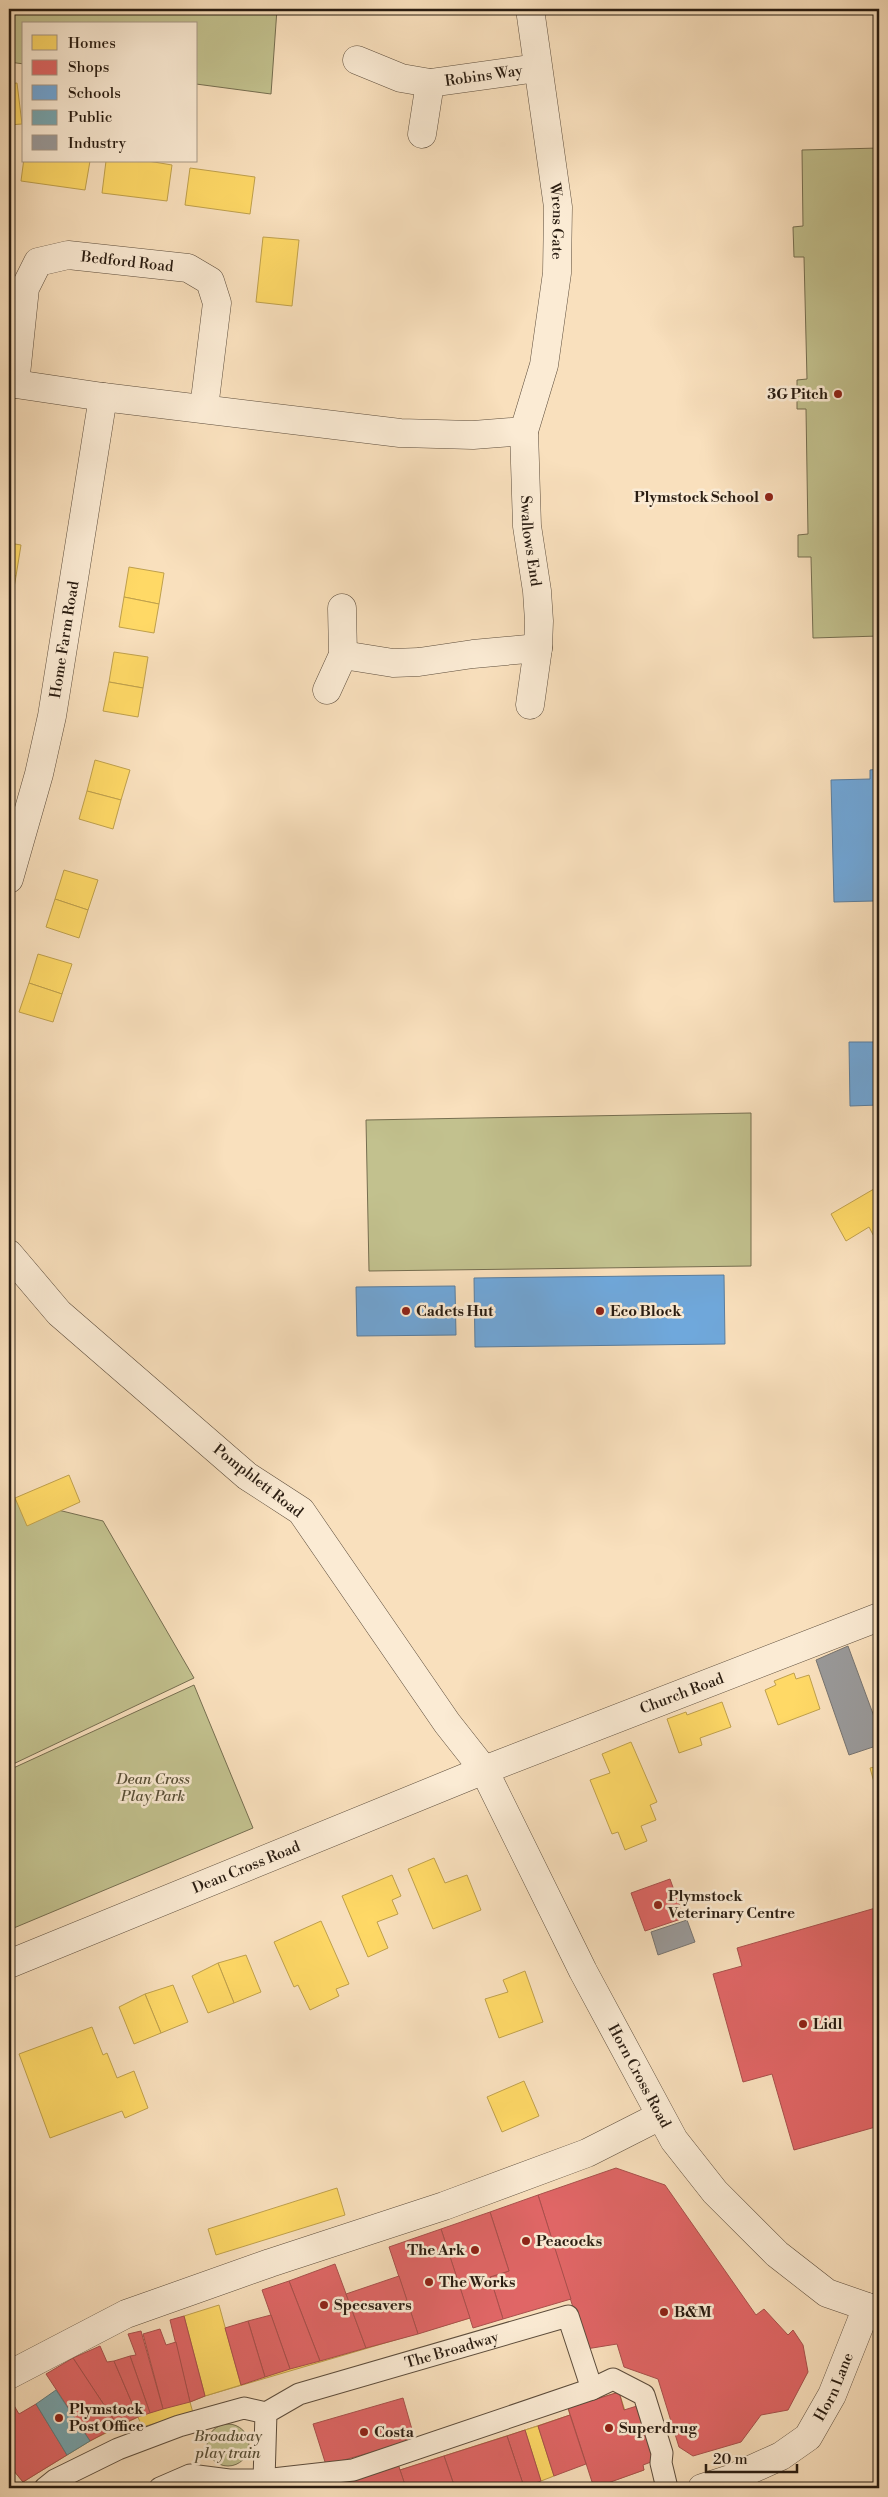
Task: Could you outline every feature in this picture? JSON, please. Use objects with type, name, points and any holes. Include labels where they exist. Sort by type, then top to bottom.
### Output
[{"type":"street","name":"Wrens Gate","points":[[524,431],[544,365],[557,273],[558,207],[551,145],[537,68],[530,9]]},
{"type":"street","name":"Robins Way","points":[[357,60],[402,78],[430,83],[537,68]]},
{"type":"street","name":"Robins Way","points":[[422,134],[430,83]]},
{"type":"street","name":"Bedford Road","points":[[204,408],[218,303],[210,281],[188,268],[68,255],[38,262],[25,288],[12,383],[103,397],[400,433],[473,435],[524,431]]},
{"type":"street","name":"Home Farm Road","points":[[9,879],[39,774],[52,716],[103,397]]},
{"type":"street","name":"Swallows End","points":[[524,431],[527,526],[537,591],[538,648],[530,705]]},
{"type":"street","points":[[327,690],[343,655],[342,608]]},
{"type":"street","points":[[343,655],[393,663],[419,662],[473,654],[538,648]]},
{"type":"street","name":"Pomphlett Road","points":[[9,1254],[59,1313],[247,1476],[301,1511],[447,1722],[484,1770]]},
{"type":"street","name":"Church Road","points":[[484,1770],[675,1694],[879,1617]]},
{"type":"street","name":"Dean Cross Road","points":[[9,1964],[484,1770]]},
{"type":"street","name":"Horn Cross Road","points":[[484,1770],[583,1971],[674,2140],[715,2192],[777,2254],[827,2293],[873,2309]]},
{"type":"street","points":[[9,2375],[126,2314],[270,2263],[444,2206],[578,2157],[660,2116]]},
{"type":"street","name":"Horn Lane","points":[[702,2488],[732,2484],[781,2456],[808,2437],[832,2396],[873,2309]]},
{"type":"street","name":"The Broadway","points":[[266,2413],[307,2392],[568,2316],[592,2389]]},
{"type":"street","points":[[160,2488],[190,2475],[229,2480],[264,2480],[353,2470],[592,2389],[613,2379],[644,2395],[662,2453],[661,2464],[667,2488]]},
{"type":"street","points":[[45,2488],[55,2480],[118,2449],[179,2426],[244,2408],[266,2413],[264,2480]]},
{"type":"green space","points":[[9,9],[277,9],[271,94],[198,84],[198,22],[22,22],[22,64],[9,62]]},
{"type":"green space","name":"3G Pitch","points":[[879,148],[879,636],[813,638],[811,557],[798,557],[798,535],[808,534],[806,409],[797,409],[797,380],[807,379],[804,257],[794,257],[793,227],[803,226],[802,150]]},
{"type":"green space","points":[[751,1113],[751,1266],[369,1271],[366,1120]]},
{"type":"green space","points":[[9,1498],[103,1521],[194,1678],[9,1766]]},
{"type":"green space","name":"Dean Cross Play Park","points":[[194,1685],[253,1828],[9,1930],[9,1770]]},
{"type":"green space","name":"Broadway play train","points":[[232,2424],[240,2427],[246,2433],[249,2445],[246,2457],[240,2463],[224,2466],[216,2463],[210,2457],[207,2441],[210,2433],[216,2427]]},
{"type":"building: Homes","points":[[17,83],[22,124],[9,125],[9,84]]},
{"type":"building: Homes","points":[[23,162],[90,162],[85,190],[21,181]]},
{"type":"building: Homes","points":[[106,162],[154,162],[172,165],[167,201],[102,193]]},
{"type":"building: Homes","points":[[190,168],[255,177],[250,214],[185,205]]},
{"type":"building: Homes","points":[[263,237],[299,240],[292,306],[256,302]]},
{"type":"building: Homes","points":[[9,543],[21,545],[16,576],[9,575]]},
{"type":"building: Homes","points":[[129,567],[164,573],[159,604],[124,597]]},
{"type":"building: Homes","points":[[9,575],[16,576],[11,606],[9,605]]},
{"type":"building: Homes","points":[[124,597],[159,604],[154,633],[119,627]]},
{"type":"building: Homes","points":[[114,652],[148,657],[143,688],[109,682]]},
{"type":"building: Homes","points":[[109,682],[143,688],[138,717],[103,711]]},
{"type":"building: Homes","points":[[95,760],[130,770],[121,800],[87,791]]},
{"type":"building: Homes","points":[[87,791],[121,800],[113,829],[79,819]]},
{"type":"building: Homes","points":[[64,870],[98,880],[88,910],[55,899]]},
{"type":"building: Homes","points":[[55,899],[88,910],[79,938],[46,927]]},
{"type":"building: Homes","points":[[38,954],[72,964],[62,994],[29,983]]},
{"type":"building: Homes","points":[[29,983],[62,994],[53,1022],[19,1012]]},
{"type":"building: Homes","points":[[879,1186],[879,1246],[869,1227],[846,1241],[831,1214]]},
{"type":"building: Homes","points":[[69,1475],[80,1502],[27,1526],[15,1498]]},
{"type":"building: Homes","points":[[794,1673],[796,1679],[809,1675],[820,1709],[778,1725],[765,1690],[776,1685],[774,1681]]},
{"type":"building: Homes","points":[[722,1702],[731,1727],[700,1738],[702,1745],[679,1753],[667,1719],[686,1712],[687,1715]]},
{"type":"building: Homes","points":[[631,1742],[657,1802],[650,1805],[656,1820],[641,1826],[647,1841],[625,1850],[618,1832],[612,1834],[590,1780],[610,1773],[602,1754]]},
{"type":"building: Homes","points":[[879,1766],[879,1800],[870,1768]]},
{"type":"building: Homes","points":[[434,1858],[445,1883],[467,1875],[481,1910],[433,1929],[408,1869]]},
{"type":"building: Homes","points":[[392,1875],[401,1896],[392,1900],[398,1914],[377,1922],[388,1948],[368,1957],[342,1896]]},
{"type":"building: Homes","points":[[321,1921],[349,1984],[336,1989],[339,1996],[310,2010],[298,1985],[294,1987],[274,1942]]},
{"type":"building: Homes","points":[[246,1955],[261,1992],[234,2003],[218,1963]]},
{"type":"building: Homes","points":[[218,1963],[234,2003],[208,2013],[192,1976]]},
{"type":"building: Homes","points":[[525,1971],[543,2022],[499,2038],[485,1999],[508,1992],[503,1980]]},
{"type":"building: Homes","points":[[173,1985],[188,2022],[161,2033],[145,1994]]},
{"type":"building: Homes","points":[[145,1994],[161,2033],[134,2044],[119,2007]]},
{"type":"building: Homes","points":[[92,2027],[103,2055],[107,2053],[117,2078],[134,2071],[148,2108],[125,2118],[122,2111],[50,2138],[19,2054]]},
{"type":"building: Homes","points":[[524,2081],[539,2116],[502,2132],[487,2097]]},
{"type":"building: Homes","points":[[337,2188],[345,2215],[216,2255],[208,2229]]},
{"type":"building: Homes","points":[[460,2287],[470,2318],[205,2396],[190,2402],[193,2413],[142,2427],[138,2417],[90,2441],[23,2482],[9,2465],[9,2452],[27,2438],[98,2396],[124,2384],[129,2395],[184,2378],[181,2365]]},
{"type":"building: Homes","points":[[219,2305],[241,2385],[205,2396],[184,2316]]},
{"type":"building: Homes","points":[[619,2392],[644,2470],[618,2479],[604,2433],[579,2441],[582,2452],[472,2488],[328,2488],[326,2484],[397,2461],[400,2470],[570,2415],[568,2408]]},
{"type":"building: Homes","points":[[538,2426],[554,2476],[541,2481],[525,2430]]},
{"type":"building: Shops","name":"Plymstock Veterinary Centre","points":[[670,1879],[684,1918],[645,1931],[631,1893]]},
{"type":"building: Shops","name":"Lidl","points":[[879,1907],[879,2126],[794,2150],[772,2074],[743,2082],[713,1974],[742,1966],[737,1948]]},
{"type":"building: Shops","name":"B&M","points":[[616,2168],[665,2185],[756,2315],[764,2309],[788,2335],[793,2330],[803,2345],[808,2372],[788,2410],[761,2415],[741,2442],[693,2456],[679,2447],[658,2379],[624,2367],[617,2344],[586,2349],[538,2195]]},
{"type":"building: Shops","name":"Peacocks","points":[[538,2195],[571,2299],[503,2319],[490,2277],[509,2271],[490,2212]]},
{"type":"building: Shops","name":"The Ark","points":[[490,2212],[509,2271],[490,2277],[503,2319],[473,2328],[441,2229]]},
{"type":"building: Shops","name":"The Works","points":[[441,2229],[470,2318],[418,2334],[389,2247]]},
{"type":"building: Shops","name":"Specsavers","points":[[335,2264],[366,2348],[320,2361],[289,2281]]},
{"type":"building: Shops","points":[[399,2276],[418,2334],[366,2348],[346,2294]]},
{"type":"building: Shops","points":[[289,2281],[320,2361],[290,2369],[262,2290]]},
{"type":"building: Shops","points":[[271,2315],[290,2369],[265,2377],[248,2321]]},
{"type":"building: Shops","points":[[184,2316],[205,2396],[190,2402],[170,2320]]},
{"type":"building: Shops","points":[[248,2321],[265,2377],[241,2385],[225,2328]]},
{"type":"building: Shops","points":[[160,2329],[166,2345],[176,2342],[190,2402],[163,2409],[143,2334]]},
{"type":"building: Shops","points":[[141,2331],[163,2409],[150,2413],[130,2356],[136,2355],[128,2334]]},
{"type":"building: Shops","points":[[100,2346],[107,2362],[114,2361],[138,2417],[118,2426],[73,2358]]},
{"type":"building: Shops","points":[[130,2356],[150,2413],[138,2417],[114,2361]]},
{"type":"building: Shops","points":[[73,2358],[118,2426],[90,2441],[46,2374]]},
{"type":"building: Shops","name":"Superdrug","points":[[619,2392],[624,2410],[637,2406],[652,2454],[651,2462],[643,2465],[644,2470],[594,2488],[568,2408]]},
{"type":"building: Shops","points":[[9,2397],[19,2414],[36,2404],[67,2455],[23,2482],[9,2465]]},
{"type":"building: Shops","name":"Costa","points":[[403,2398],[415,2440],[326,2465],[313,2424]]},
{"type":"building: Shops","points":[[570,2415],[586,2464],[554,2476],[538,2426]]},
{"type":"building: Shops","points":[[525,2430],[541,2481],[524,2487],[507,2436]]},
{"type":"building: Shops","points":[[507,2436],[524,2487],[455,2488],[444,2456]]},
{"type":"building: Shops","points":[[444,2456],[455,2488],[406,2488],[400,2470]]},
{"type":"building: Shops","points":[[397,2461],[406,2488],[328,2488],[326,2484]]},
{"type":"building: Schools","points":[[879,769],[879,915],[874,915],[874,901],[834,902],[831,780],[870,779],[870,770]]},
{"type":"building: Schools","points":[[875,969],[879,969],[879,1031],[876,1031]]},
{"type":"building: Schools","points":[[849,1042],[879,1042],[879,1105],[850,1106]]},
{"type":"building: Schools","name":"Eco Block","points":[[724,1275],[725,1344],[475,1347],[474,1278]]},
{"type":"building: Schools","name":"Cadets Hut","points":[[455,1286],[456,1335],[357,1336],[356,1287]]},
{"type":"building: Public","name":"Plymstock Post Office","points":[[56,2390],[90,2441],[67,2455],[36,2404]]},
{"type":"building: Industry","points":[[848,1646],[879,1730],[879,1745],[849,1755],[816,1660]]},
{"type":"building: Industry","points":[[687,1920],[695,1942],[658,1955],[651,1932]]},
{"type":"place","name":"3G Pitch","points":[[838,394]]},
{"type":"place","name":"Plymstock School","points":[[769,497]]},
{"type":"place","name":"Cadets Hut","points":[[406,1311]]},
{"type":"place","name":"Eco Block","points":[[600,1311]]},
{"type":"place","name":"Plymstock Veterinary Centre","points":[[658,1905]]},
{"type":"place","name":"Lidl","points":[[803,2024]]},
{"type":"place","name":"Peacocks","points":[[526,2241]]},
{"type":"place","name":"The Ark","points":[[475,2250]]},
{"type":"place","name":"The Works","points":[[429,2282]]},
{"type":"place","name":"Specsavers","points":[[324,2305]]},
{"type":"place","name":"B&M","points":[[664,2312]]},
{"type":"place","name":"Plymstock Post Office","points":[[59,2418]]},
{"type":"place","name":"Superdrug","points":[[609,2428]]},
{"type":"place","name":"Costa","points":[[364,2432]]}]
